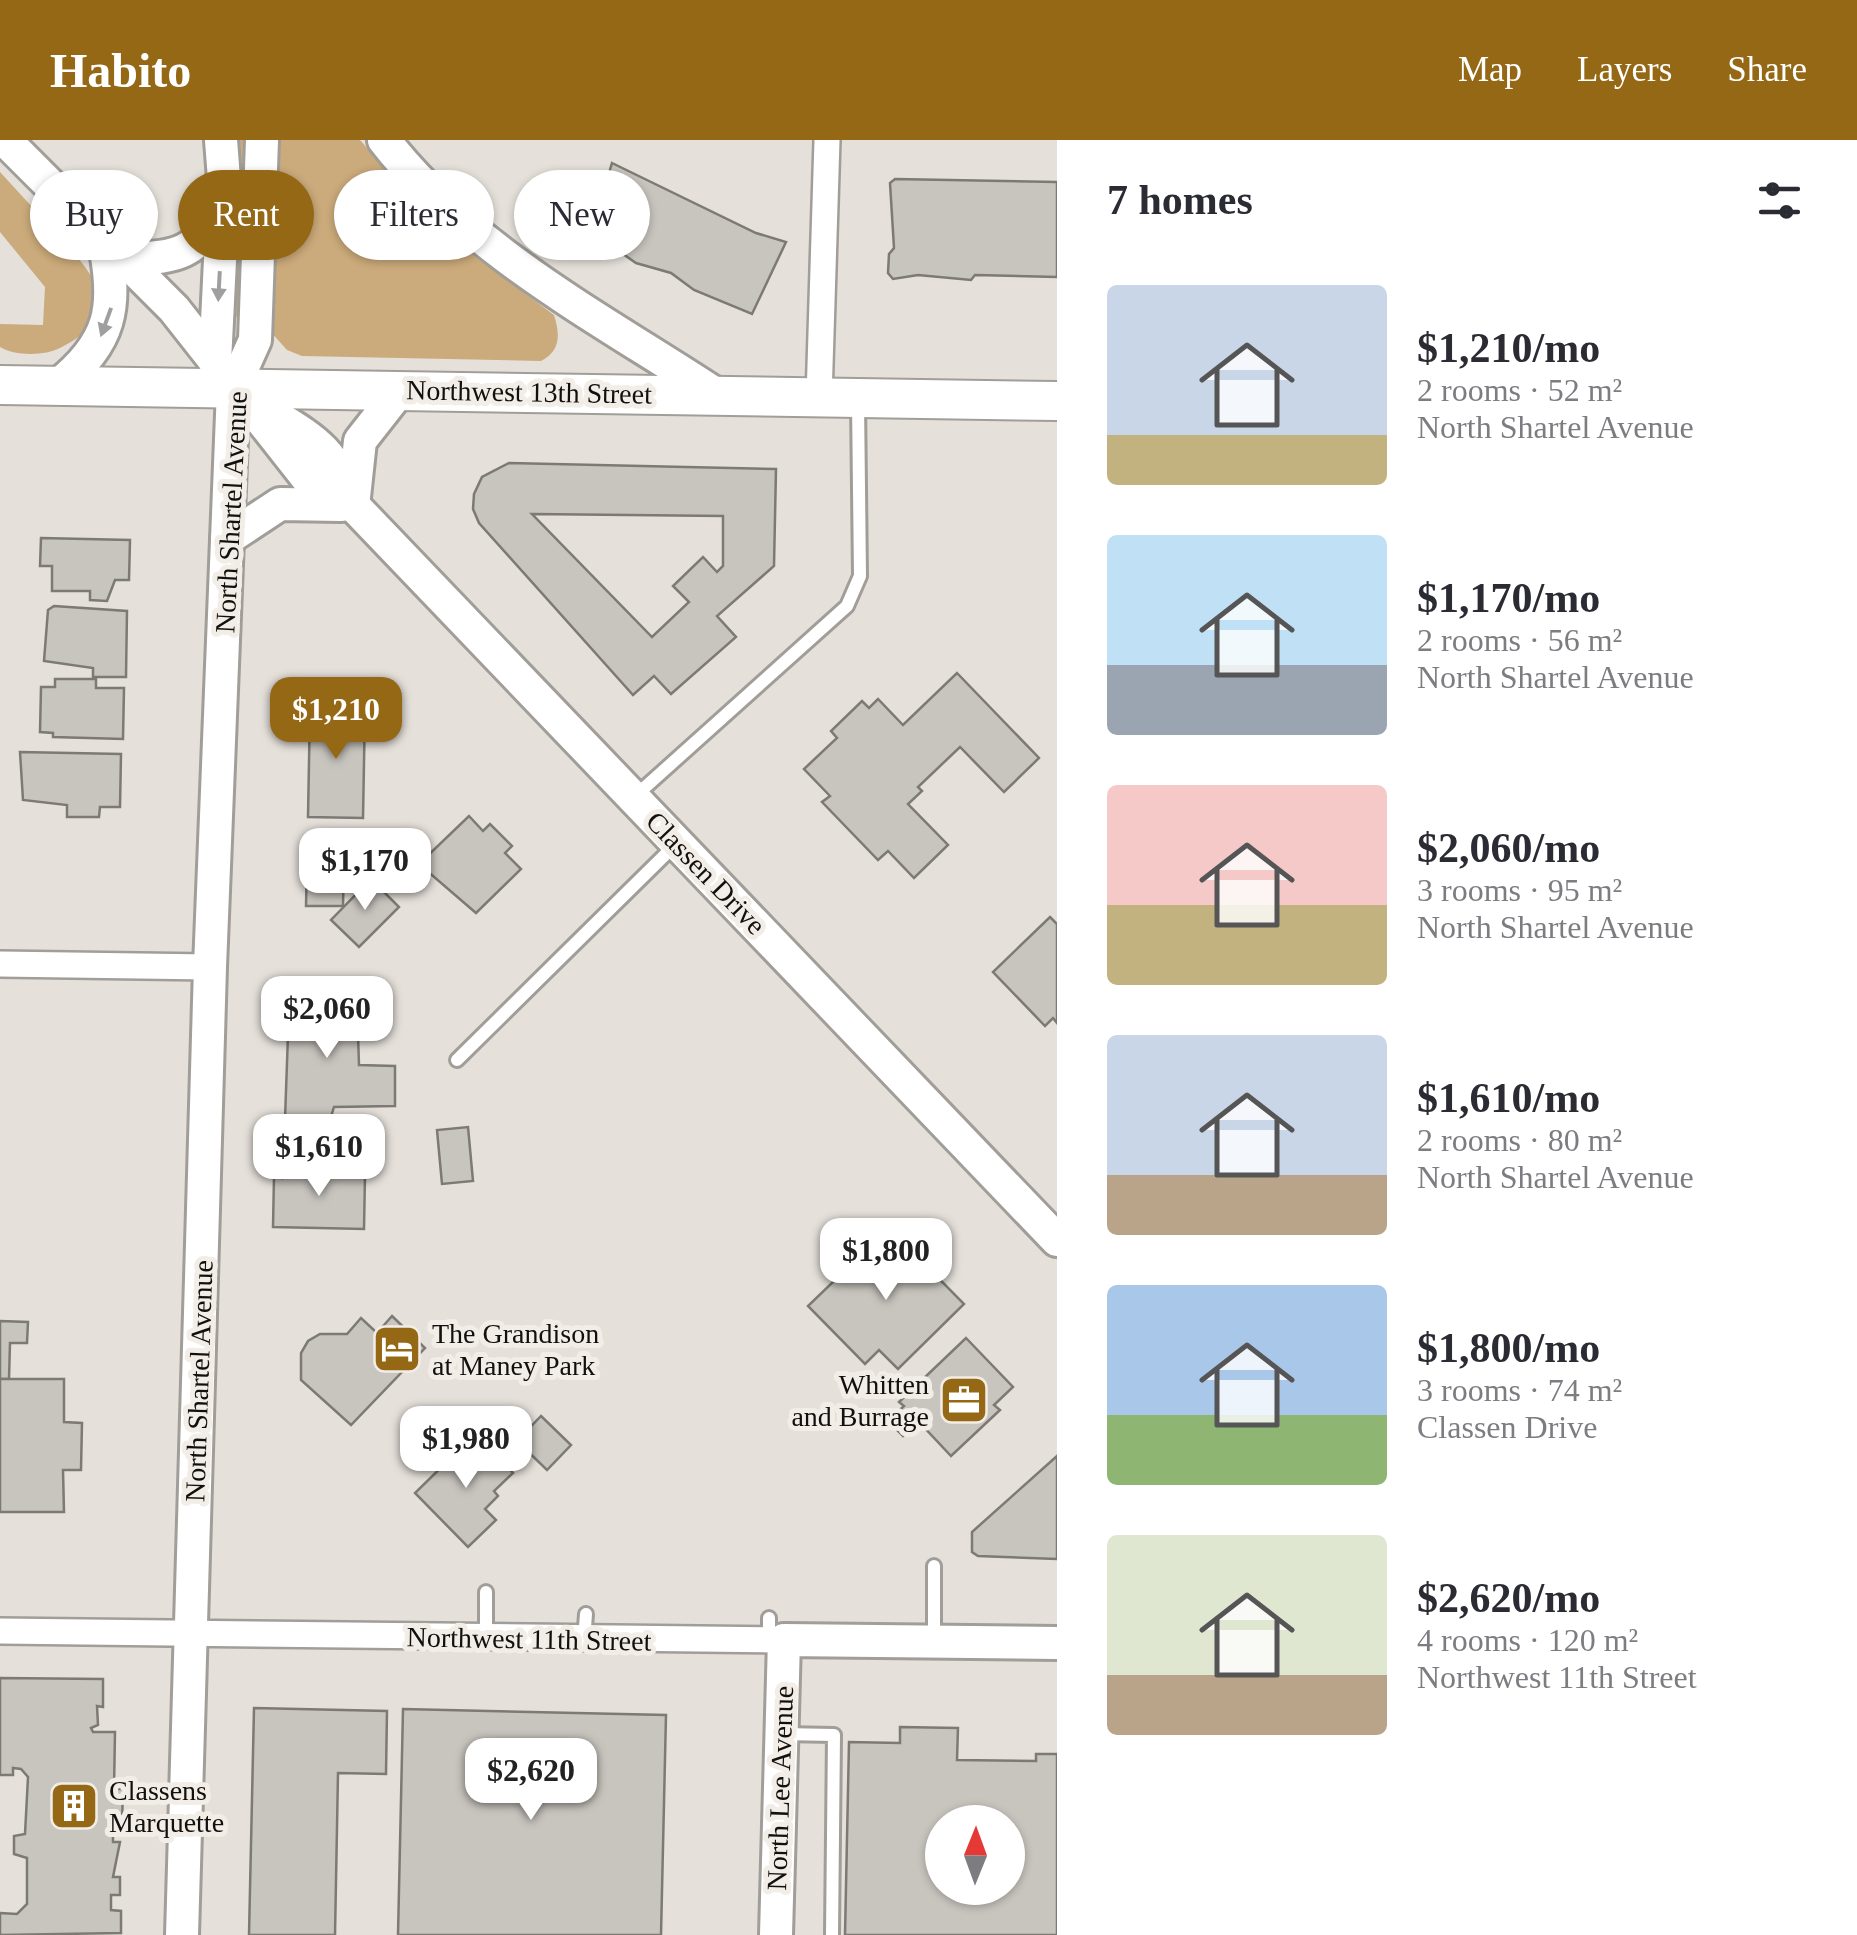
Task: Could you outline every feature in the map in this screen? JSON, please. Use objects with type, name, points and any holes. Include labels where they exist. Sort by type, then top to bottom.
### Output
[{"type":"main road","name":"Northwest 13th Street","points":[[0,385],[57,386],[224,376],[400,390],[1057,401]]},
{"type":"street","name":"Classen Drive","points":[[5,140],[35,170]]},
{"type":"street","name":"North Shartel Avenue","points":[[221,140],[222,170]]},
{"type":"street","name":"North Shartel Avenue","points":[[224,376],[255,340],[262,140]]},
{"type":"street","points":[[384,140],[428,192],[496,251],[717,396]]},
{"type":"street","points":[[819,398],[827,140]]},
{"type":"street","points":[[57,386],[94,348],[110,320],[113,260]]},
{"type":"street","name":"Classen Drive","points":[[124,260],[174,309],[224,376],[318,443],[341,468],[354,506],[1057,1240]]},
{"type":"street","name":"North Shartel Avenue","points":[[184,1925],[210,967],[227,539],[223,260]]},
{"type":"street","points":[[227,539],[280,504],[354,506],[360,441],[400,390]]},
{"type":"street","points":[[0,964],[210,967]]},
{"type":"street","name":"Northwest 11th Street","points":[[0,1631],[486,1638],[585,1627],[1057,1643]]},
{"type":"street","name":"North Lee Avenue","points":[[774,1633],[782,1734],[776,1935]]},
{"type":"lane","points":[[633,798],[846,606],[860,576],[858,398]]},
{"type":"lane","points":[[457,1060],[677,843]]},
{"type":"lane","points":[[934,1566],[934,1641]]},
{"type":"lane","points":[[486,1592],[486,1638]]},
{"type":"lane","points":[[782,1734],[834,1735],[832,1935]]},
{"type":"shaded area","points":[[231,140],[247,140],[246,170],[239,170]]},
{"type":"shaded area","points":[[271,140],[360,140],[387,170],[334,170],[334,260],[480,260],[554,315],[558,335],[552,352],[541,361],[302,356],[287,350],[270,331],[270,260],[314,260],[314,170],[271,170]]},
{"type":"shaded area","points":[[0,172],[30,205],[30,260],[79,260],[94,280],[100,308],[94,322],[81,335],[54,351],[38,354],[0,347],[0,324],[43,325],[45,287],[0,232]]},
{"type":"shaded area","points":[[237,260],[244,260],[242,313],[236,317]]},
{"type":"building","points":[[895,179],[1057,182],[1057,277],[975,275],[971,280],[918,275],[893,279],[888,273],[889,254],[894,248],[890,183]]},
{"type":"building","points":[[650,181],[756,233],[786,242],[752,314],[694,290],[671,273],[632,260],[650,260]]},
{"type":"building","points":[[509,463],[776,469],[774,566],[717,616],[736,637],[671,694],[654,676],[633,695],[479,523],[473,509],[474,494],[482,477]],"holes":[[[532,514],[723,516],[723,566],[717,572],[703,557],[673,586],[689,602],[652,637]]]},
{"type":"building","points":[[41,538],[130,540],[129,580],[115,580],[107,601],[90,600],[90,591],[52,591],[52,566],[40,566]]},
{"type":"building","points":[[54,606],[127,611],[126,677],[93,677],[93,668],[44,661],[48,610]]},
{"type":"building","points":[[957,673],[1039,758],[1004,792],[960,747],[918,787],[922,791],[908,804],[948,845],[914,878],[888,851],[878,860],[822,802],[830,796],[804,769],[837,738],[831,731],[862,701],[869,708],[878,699],[903,725]]},
{"type":"building","points":[[55,679],[96,679],[96,688],[124,688],[123,739],[53,737],[53,733],[40,732],[41,687],[55,687]]},
{"type":"building","points":[[310,707],[365,708],[363,818],[308,817]]},
{"type":"building","points":[[20,752],[121,754],[120,807],[100,807],[99,817],[67,817],[67,805],[23,800]]},
{"type":"building","points":[[469,816],[483,831],[490,824],[512,846],[505,853],[521,869],[476,913],[419,864]]},
{"type":"building","points":[[307,860],[344,861],[343,906],[306,906]]},
{"type":"building","points":[[371,879],[399,907],[359,947],[331,920]]},
{"type":"building","points":[[1050,917],[1057,924],[1057,1023],[1053,1018],[1045,1026],[993,972]]},
{"type":"building","points":[[290,978],[311,979],[336,1002],[336,1034],[358,1034],[359,1065],[395,1066],[395,1106],[334,1107],[330,1120],[285,1119]]},
{"type":"building","points":[[468,1127],[473,1181],[442,1184],[437,1130]]},
{"type":"building","points":[[282,1167],[347,1168],[347,1176],[365,1176],[364,1229],[273,1227],[274,1177],[282,1178]]},
{"type":"building","points":[[889,1228],[964,1304],[898,1369],[879,1350],[865,1364],[808,1306]]},
{"type":"building","points":[[392,1316],[425,1348],[351,1425],[301,1380],[301,1353],[308,1341],[320,1334],[347,1334],[361,1318],[377,1333]]},
{"type":"building","points":[[0,1321],[28,1322],[27,1343],[10,1343],[9,1379],[0,1379]]},
{"type":"building","points":[[966,1338],[1013,1387],[994,1405],[1000,1410],[951,1456],[919,1422],[903,1436],[888,1421],[904,1406],[899,1402]]},
{"type":"building","points":[[0,1379],[64,1379],[64,1422],[82,1423],[81,1470],[63,1470],[64,1512],[0,1512]]},
{"type":"building","points":[[541,1416],[571,1445],[547,1470],[517,1441]]},
{"type":"building","points":[[466,1443],[475,1453],[485,1443],[513,1473],[494,1491],[498,1496],[485,1509],[496,1520],[468,1547],[415,1493]]},
{"type":"building","points":[[1057,1456],[1057,1559],[978,1556],[972,1552],[972,1532]]},
{"type":"building","name":"Classens Marquette","points":[[0,1678],[103,1679],[103,1707],[97,1706],[98,1725],[91,1728],[93,1732],[115,1732],[114,1789],[123,1789],[122,1824],[113,1824],[113,1842],[120,1842],[113,1877],[120,1877],[120,1895],[111,1895],[111,1910],[121,1911],[121,1933],[0,1935],[0,1913],[17,1914],[27,1904],[27,1858],[14,1854],[14,1836],[25,1834],[28,1777],[21,1769],[13,1768],[13,1775],[0,1775]]},
{"type":"building","points":[[254,1708],[387,1711],[386,1774],[338,1773],[335,1935],[249,1935]]},
{"type":"building","points":[[403,1709],[666,1715],[661,1935],[398,1935]]},
{"type":"building","points":[[900,1727],[958,1728],[957,1760],[1036,1761],[1036,1754],[1057,1754],[1057,1935],[845,1935],[849,1742],[900,1743]]},
{"type":"place","name":"The Grandison at Maney Park","points":[[397,1349]]},
{"type":"place","name":"Whitten and Burrage","points":[[964,1400]]},
{"type":"place","name":"Classens Marquette","points":[[74,1806]]}]
